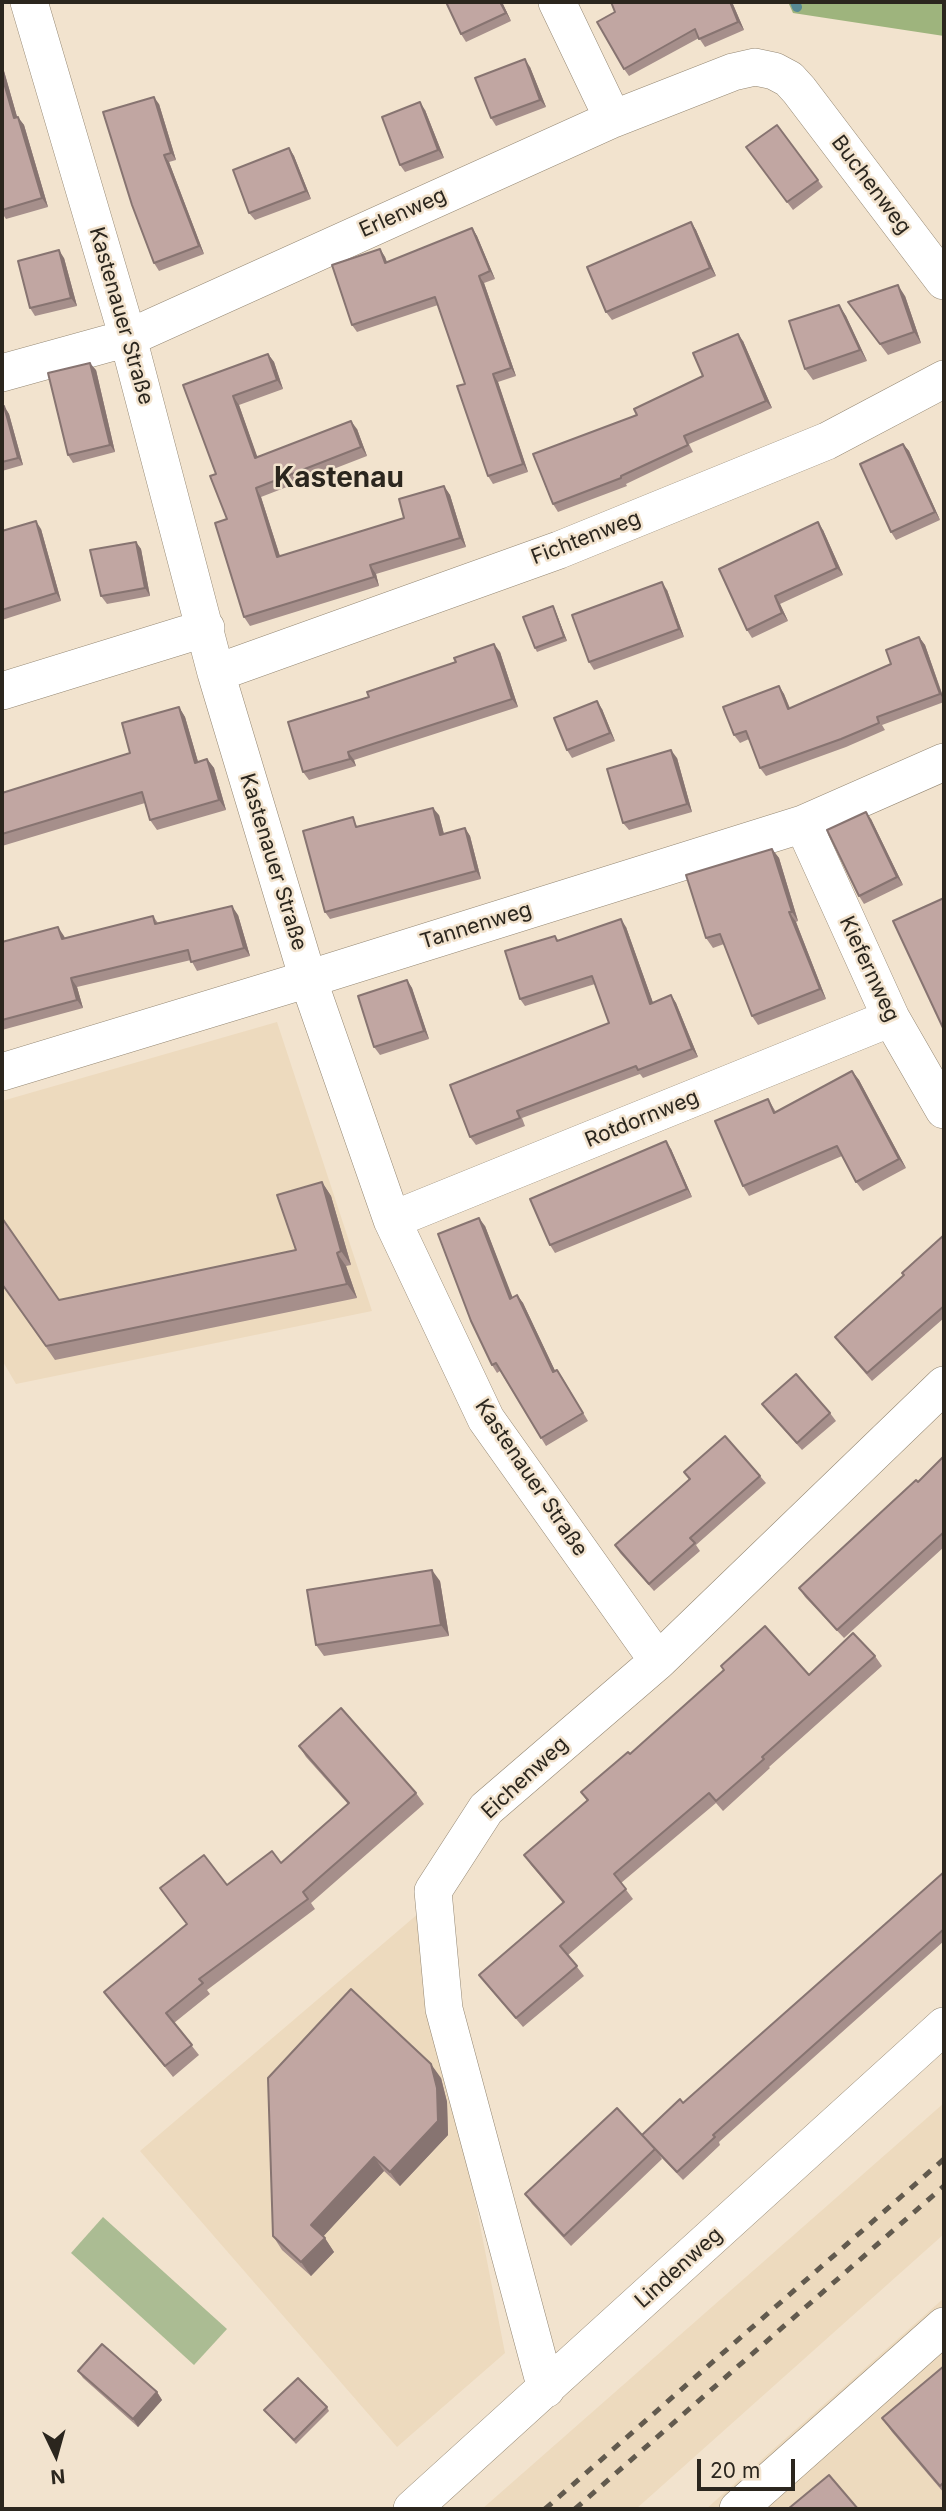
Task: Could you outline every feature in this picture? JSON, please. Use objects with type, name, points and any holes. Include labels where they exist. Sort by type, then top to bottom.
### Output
[{"type":"street","name":"Kastenauer Straße","points":[[29,2],[128,338],[216,673],[308,979],[392,1220],[486,1419],[658,1661]]},
{"type":"street","points":[[557,2],[613,119]]},
{"type":"street","name":"Erlenweg","points":[[2,373],[128,338],[613,119],[733,72],[755,67],[774,71],[789,79],[799,90]]},
{"type":"street","name":"Buchenweg","points":[[799,90],[944,281]]},
{"type":"street","name":"Fichtenweg","points":[[216,673],[559,550],[827,441],[944,379]]},
{"type":"street","points":[[2,691],[206,628]]},
{"type":"street","name":"Tannenweg","points":[[2,1072],[803,824],[944,762]]},
{"type":"street","name":"Kiefernweg","points":[[803,824],[891,1018],[944,1110]]},
{"type":"street","name":"Rotdornweg","points":[[392,1220],[891,1018]]},
{"type":"street","name":"Eichenweg","points":[[546,2389],[444,2009],[433,1891],[486,1810],[658,1661],[944,1385]]},
{"type":"street","name":"Lindenweg","points":[[412,2509],[944,2026]]},
{"type":"street","points":[[738,2509],[944,2326]]},
{"type":"shaded area","points":[[277,1022],[372,1311],[16,1384],[2,1360],[2,1101]]},
{"type":"shaded area","points":[[419,1913],[505,2353],[397,2447],[140,2151]]},
{"type":"shaded area","points":[[944,2103],[944,2234],[636,2509],[482,2509]]},
{"type":"shaded area","points":[[944,2298],[944,2509],[706,2509]]},
{"type":"green space","points":[[788,2],[944,2],[944,36],[793,13]]},
{"type":"green space","points":[[103,2217],[227,2329],[194,2365],[71,2253]]},
{"type":"building","points":[[446,2],[500,2],[506,13],[461,34]]},
{"type":"building","points":[[611,2],[730,2],[738,22],[699,39],[695,29],[624,69],[597,22],[615,12]]},
{"type":"building","points":[[525,59],[540,100],[491,118],[475,78]]},
{"type":"building","points":[[2,76],[14,118],[18,117],[42,198],[2,210]]},
{"type":"building","points":[[154,97],[171,153],[164,155],[199,246],[154,263],[132,205],[103,112]]},
{"type":"building","points":[[420,102],[438,150],[400,165],[382,117]]},
{"type":"building","points":[[777,125],[818,180],[787,202],[746,147]]},
{"type":"building","points":[[289,148],[306,191],[249,213],[233,170]]},
{"type":"building","points":[[691,222],[710,268],[606,312],[587,267]]},
{"type":"building","points":[[472,228],[490,271],[479,276],[511,368],[493,374],[523,464],[488,476],[457,386],[465,384],[435,297],[352,325],[332,265],[380,249],[385,263]]},
{"type":"building","points":[[59,250],[71,298],[30,308],[18,261]]},
{"type":"building","points":[[898,285],[914,332],[880,344],[848,302]]},
{"type":"building","points":[[839,305],[860,350],[805,369],[789,321]]},
{"type":"building","points":[[738,334],[766,401],[684,436],[688,445],[621,478],[553,504],[533,454],[637,415],[634,409],[703,376],[693,353]]},
{"type":"building","points":[[268,354],[277,380],[233,396],[255,458],[351,421],[361,447],[256,488],[277,557],[404,518],[399,499],[444,486],[460,538],[370,565],[374,577],[244,617],[215,523],[227,519],[210,476],[216,474],[183,385]]},
{"type":"building","points":[[90,363],[110,445],[68,455],[48,373]]},
{"type":"building","points":[[4,406],[18,458],[2,462],[2,407]]},
{"type":"building","points":[[903,444],[935,512],[891,532],[860,464]]},
{"type":"building","points":[[36,521],[56,593],[2,610],[2,531]]},
{"type":"building","points":[[818,522],[837,568],[775,596],[782,613],[747,630],[719,569]]},
{"type":"building","points":[[136,542],[145,588],[101,596],[90,550]]},
{"type":"building","points":[[662,582],[679,629],[589,662],[572,615]]},
{"type":"building","points":[[553,606],[564,637],[535,648],[523,617]]},
{"type":"building","points":[[919,637],[940,694],[877,717],[879,723],[841,739],[760,768],[746,731],[734,735],[723,707],[779,686],[788,709],[891,664],[886,650]]},
{"type":"building","points":[[494,644],[512,699],[348,752],[350,759],[303,772],[288,722],[369,697],[367,692],[456,662],[454,658]]},
{"type":"building","points":[[597,701],[610,733],[567,750],[554,718]]},
{"type":"building","points":[[179,707],[195,763],[207,759],[219,800],[150,820],[142,792],[2,834],[2,793],[130,753],[122,723]]},
{"type":"building","points":[[671,750],[687,804],[623,823],[607,769]]},
{"type":"building","points":[[433,808],[440,835],[465,828],[476,871],[325,912],[303,831],[353,817],[356,827]]},
{"type":"building","points":[[866,812],[897,877],[859,896],[827,830]]},
{"type":"building","points":[[772,849],[792,912],[789,912],[820,989],[752,1016],[720,934],[706,938],[686,875]]},
{"type":"building","points":[[944,898],[944,1030],[893,921]]},
{"type":"building","points":[[232,906],[244,948],[191,962],[188,950],[71,978],[77,1000],[2,1020],[2,942],[58,927],[62,939],[153,916],[155,924]]},
{"type":"building","points":[[621,919],[650,1004],[671,995],[692,1049],[638,1070],[636,1066],[517,1111],[520,1118],[470,1137],[450,1085],[609,1023],[592,976],[520,999],[505,951],[555,936],[557,941]]},
{"type":"building","points":[[407,980],[424,1031],[374,1047],[358,996]]},
{"type":"building","points":[[852,1071],[899,1159],[856,1182],[837,1146],[743,1186],[715,1121],[768,1099],[774,1113]]},
{"type":"building","points":[[666,1141],[687,1189],[550,1245],[530,1199]]},
{"type":"building","points":[[322,1182],[341,1251],[337,1253],[347,1284],[46,1346],[2,1284],[2,1218],[59,1300],[296,1250],[277,1195]]},
{"type":"building","points":[[479,1218],[510,1299],[517,1295],[553,1372],[557,1370],[583,1413],[541,1438],[496,1363],[492,1365],[471,1321],[438,1234]]},
{"type":"building","points":[[944,1235],[944,1306],[867,1373],[835,1337]]},
{"type":"building","points":[[796,1374],[830,1413],[797,1443],[762,1404]]},
{"type":"building","points":[[725,1436],[760,1476],[690,1538],[695,1543],[649,1584],[615,1545],[690,1479],[684,1472]]},
{"type":"building","points":[[944,1456],[944,1532],[837,1630],[799,1588]]},
{"type":"building","points":[[432,1570],[441,1625],[316,1645],[307,1590]]},
{"type":"building","points":[[765,1626],[809,1675],[853,1633],[875,1656],[716,1801],[709,1793],[614,1874],[626,1889],[560,1946],[577,1966],[516,2018],[479,1975],[564,1902],[524,1855],[588,1800],[581,1792],[628,1752],[630,1754],[724,1670],[721,1666]]},
{"type":"building","points":[[341,1708],[416,1793],[303,1892],[308,1899],[199,1979],[203,1983],[166,2013],[192,2045],[165,2066],[104,1992],[187,1924],[160,1888],[204,1855],[227,1885],[272,1851],[281,1863],[349,1803],[299,1746]]},
{"type":"building","points":[[944,1872],[944,1929],[713,2135],[715,2137],[677,2172],[642,2135],[680,2099],[683,2103]]},
{"type":"building","points":[[351,1989],[431,2064],[437,2088],[438,2121],[390,2172],[374,2157],[311,2225],[325,2238],[301,2262],[273,2236],[268,2078]]},
{"type":"building","points":[[617,2108],[655,2149],[564,2236],[525,2194]]},
{"type":"building","points":[[102,2344],[157,2392],[133,2419],[78,2371]]},
{"type":"building","points":[[944,2366],[944,2482],[940,2486],[882,2418]]},
{"type":"building","points":[[298,2378],[327,2407],[294,2440],[264,2410]]},
{"type":"building","points":[[829,2475],[858,2509],[788,2509]]},
{"type":"waterway","points":[[795,2],[797,7]]},
{"type":"railway","points":[[545,2509],[944,2159]]},
{"type":"railway","points":[[575,2509],[944,2186]]},
{"type":"district","name":"Kastenau","points":[[339,479]]}]
